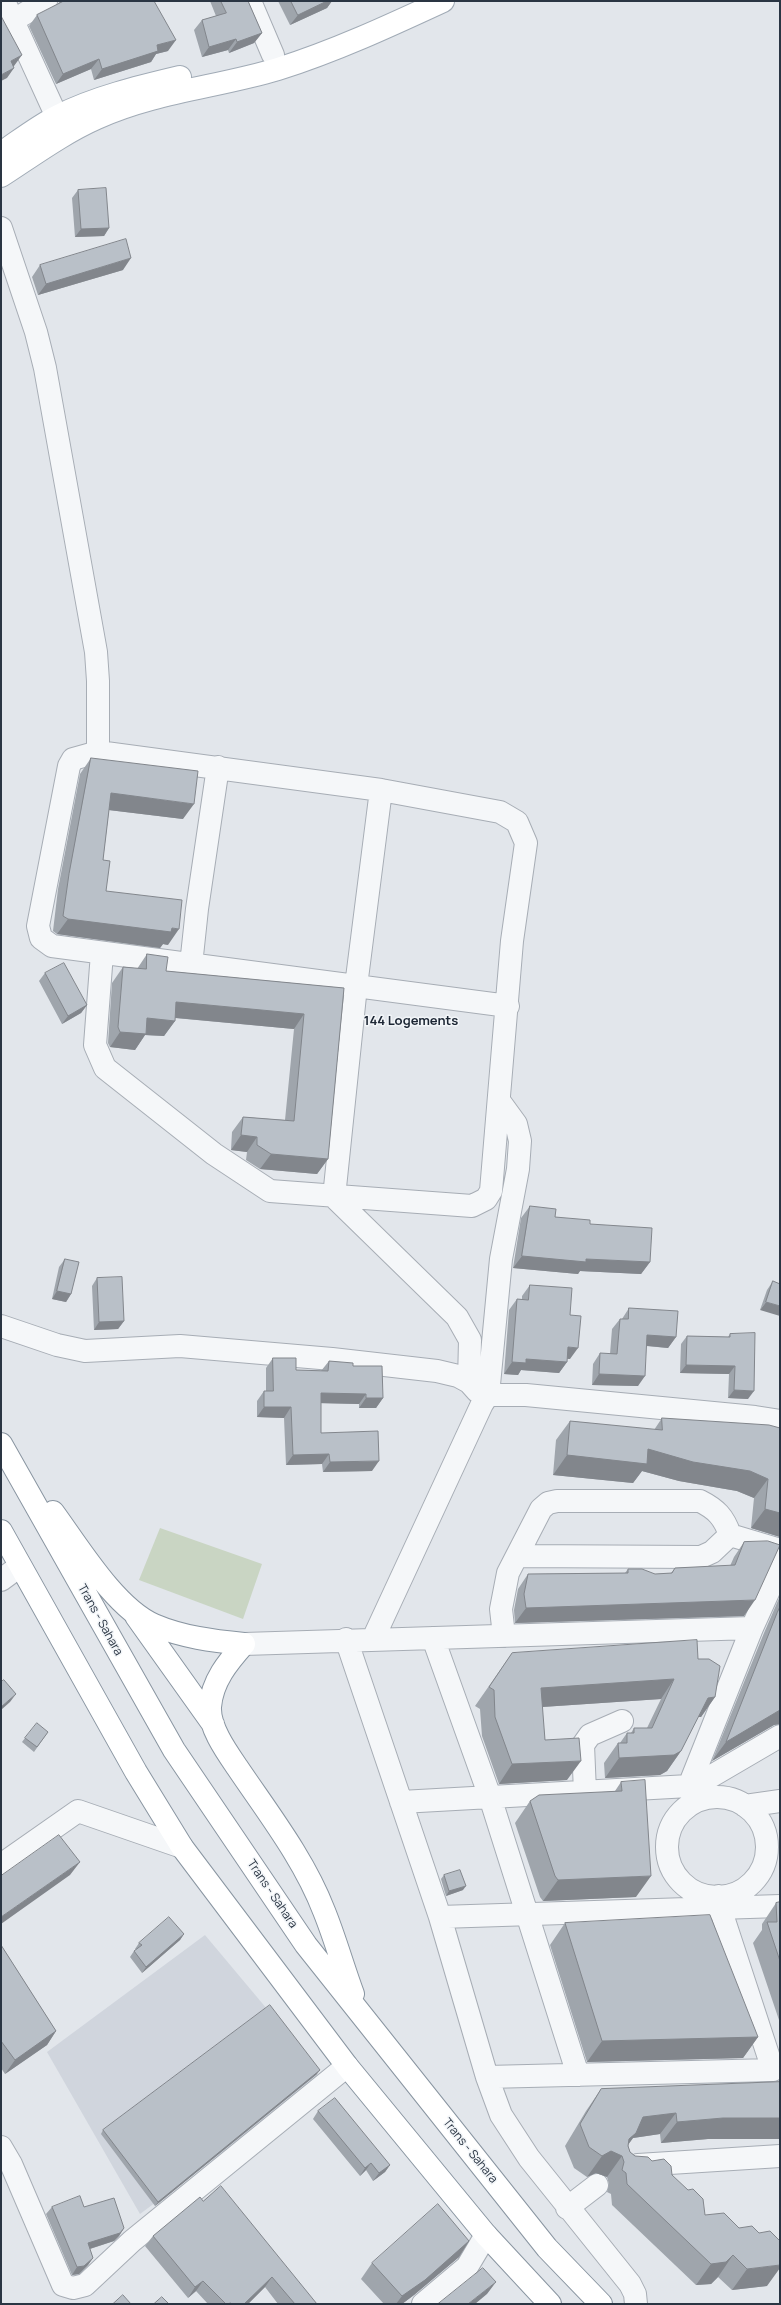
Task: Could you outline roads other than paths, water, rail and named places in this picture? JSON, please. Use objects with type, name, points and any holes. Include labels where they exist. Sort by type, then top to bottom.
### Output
[{"type":"main road","points":[[1,153],[57,117],[86,104],[142,86],[273,55],[324,37],[406,1]]},
{"type":"main road","points":[[1,176],[65,135],[96,118],[155,99],[277,69],[336,49],[443,1]]},
{"type":"main road","points":[[1,1443],[105,1582],[131,1610],[213,1724],[233,1761],[308,1877],[324,1911],[359,2012]]},
{"type":"main road","name":"Trans - Sahara","points":[[1,1443],[174,1750],[306,1945],[547,2248],[601,2304]]},
{"type":"main road","points":[[1,1531],[136,1772],[182,1847],[348,2066],[486,2235],[550,2304]]},
{"type":"main road","points":[[131,1610],[153,1624],[185,1636],[244,1644]]},
{"type":"main road","points":[[213,1724],[210,1707],[215,1685],[224,1667],[244,1644]]},
{"type":"street","points":[[4,1],[57,117]]},
{"type":"street","points":[[12,21],[46,1]]},
{"type":"street","points":[[250,1],[273,55]]},
{"type":"street","points":[[1,228],[32,320],[45,368],[96,652],[98,682],[98,752]]},
{"type":"street","points":[[102,953],[95,1045],[105,1068],[214,1154],[270,1191],[334,1197],[472,1206],[486,1199],[491,1191],[493,1178],[508,1006],[512,941],[526,843],[517,822],[500,812],[381,790],[98,752],[73,759],[69,766],[38,926],[41,938],[52,946],[508,1006]]},
{"type":"street","points":[[191,965],[204,854],[218,767]]},
{"type":"street","points":[[334,1197],[356,986],[381,790]]},
{"type":"street","points":[[373,1639],[485,1399],[500,1259],[518,1169],[520,1141],[516,1124],[500,1102]]},
{"type":"street","points":[[334,1197],[457,1317],[470,1340],[469,1382]]},
{"type":"street","points":[[1,1326],[30,1337],[85,1351],[180,1346],[332,1359],[438,1371],[458,1376],[469,1382],[485,1399]]},
{"type":"street","points":[[485,1399],[526,1395],[755,1416],[780,1421]]},
{"type":"street","points":[[504,1636],[502,1609],[508,1573],[541,1509],[548,1504],[557,1500],[700,1500],[714,1508],[725,1521],[730,1535]]},
{"type":"street","points":[[730,1535],[780,1550]]},
{"type":"street","points":[[517,1556],[701,1557],[712,1552],[730,1535]]},
{"type":"street","points":[[1,1580],[20,1566]]},
{"type":"street","points":[[487,2077],[776,2070],[719,1902],[692,1890],[679,1880],[671,1866],[667,1851],[668,1836],[674,1821],[684,1809],[693,1793],[752,1628],[780,1566]]},
{"type":"street","points":[[244,1644],[346,1639],[433,1638],[752,1628]]},
{"type":"street","points":[[433,1638],[490,1797],[578,2075]]},
{"type":"street","points":[[346,1639],[440,1917],[487,2077],[502,2115],[529,2158],[567,2208],[630,2284],[635,2294],[636,2304]]},
{"type":"street","points":[[585,1792],[583,1745],[590,1735],[622,1721]]},
{"type":"street","points":[[693,1793],[710,1777],[780,1736]]},
{"type":"street","points":[[401,1802],[585,1792],[693,1793],[712,1797],[730,1798],[746,1806],[758,1818],[765,1833],[767,1850],[762,1867],[753,1881],[719,1902]]},
{"type":"street","points":[[746,1806],[780,1801]]},
{"type":"street","points":[[1,1866],[78,1811],[182,1847]]},
{"type":"street","points":[[440,1917],[527,1916],[719,1902],[780,1906]]},
{"type":"street","points":[[1,2148],[11,2164],[63,2285],[73,2288],[85,2285],[132,2241],[348,2066]]},
{"type":"street","points":[[625,2166],[780,2156]]},
{"type":"street","points":[[567,2208],[598,2185]]},
{"type":"street","points":[[423,2304],[467,2267],[486,2235]]},
{"type":"district","name":"144 Logements","points":[[411,1021]]}]
